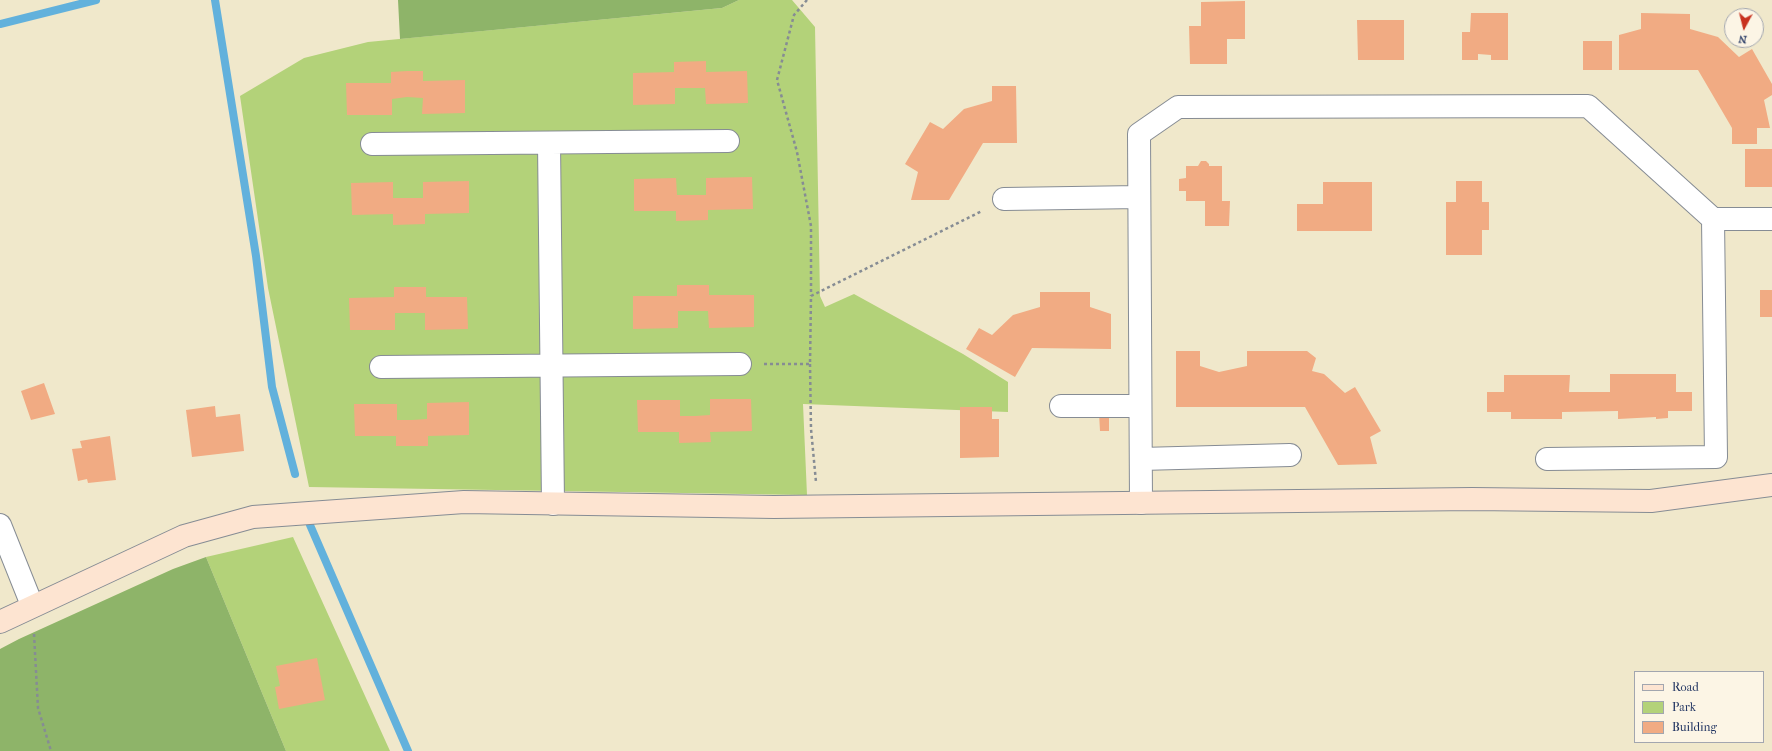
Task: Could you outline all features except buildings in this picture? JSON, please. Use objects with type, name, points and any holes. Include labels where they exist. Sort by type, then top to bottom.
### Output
[{"type":"street","points":[[1141,503],[1139,134],[1178,107],[1588,106],[1713,219],[1772,219]]},
{"type":"street","points":[[372,144],[728,141]]},
{"type":"street","points":[[549,142],[553,504]]},
{"type":"street","points":[[1004,199],[1139,197]]},
{"type":"street","points":[[1547,458],[1716,457],[1713,219]]},
{"type":"street","points":[[381,367],[740,364]]},
{"type":"street","points":[[1060,406],[1140,406]]},
{"type":"street","points":[[1141,459],[1290,456]]},
{"type":"street","points":[[0,622],[32,605],[184,536],[253,516],[464,502],[818,506],[1472,500],[1651,501],[1772,485]]},
{"type":"street","points":[[0,525],[32,605]]},
{"type":"path","points":[[807,0],[794,15],[777,80],[796,152],[812,226],[810,364],[811,429],[818,506]]},
{"type":"path","points":[[811,296],[1004,199]]},
{"type":"path","points":[[740,364],[810,364]]},
{"type":"path","points":[[32,605],[38,708],[51,751]]},
{"type":"green space","points":[[398,0],[739,0],[722,8],[400,39]]},
{"type":"green space","points":[[739,0],[792,0],[815,27],[820,296],[825,307],[854,294],[963,354],[1008,382],[1008,412],[803,404],[807,495],[309,487],[268,288],[240,96],[304,58],[368,42],[722,8]]},
{"type":"green space","points":[[293,537],[390,751],[286,751],[206,557]]},
{"type":"green space","points":[[206,557],[286,751],[0,751],[0,649],[173,569]]},
{"type":"waterway","points":[[0,24],[96,0]]},
{"type":"waterway","points":[[215,0],[256,256],[272,387],[295,474]]},
{"type":"waterway","points":[[310,525],[408,751]]}]
